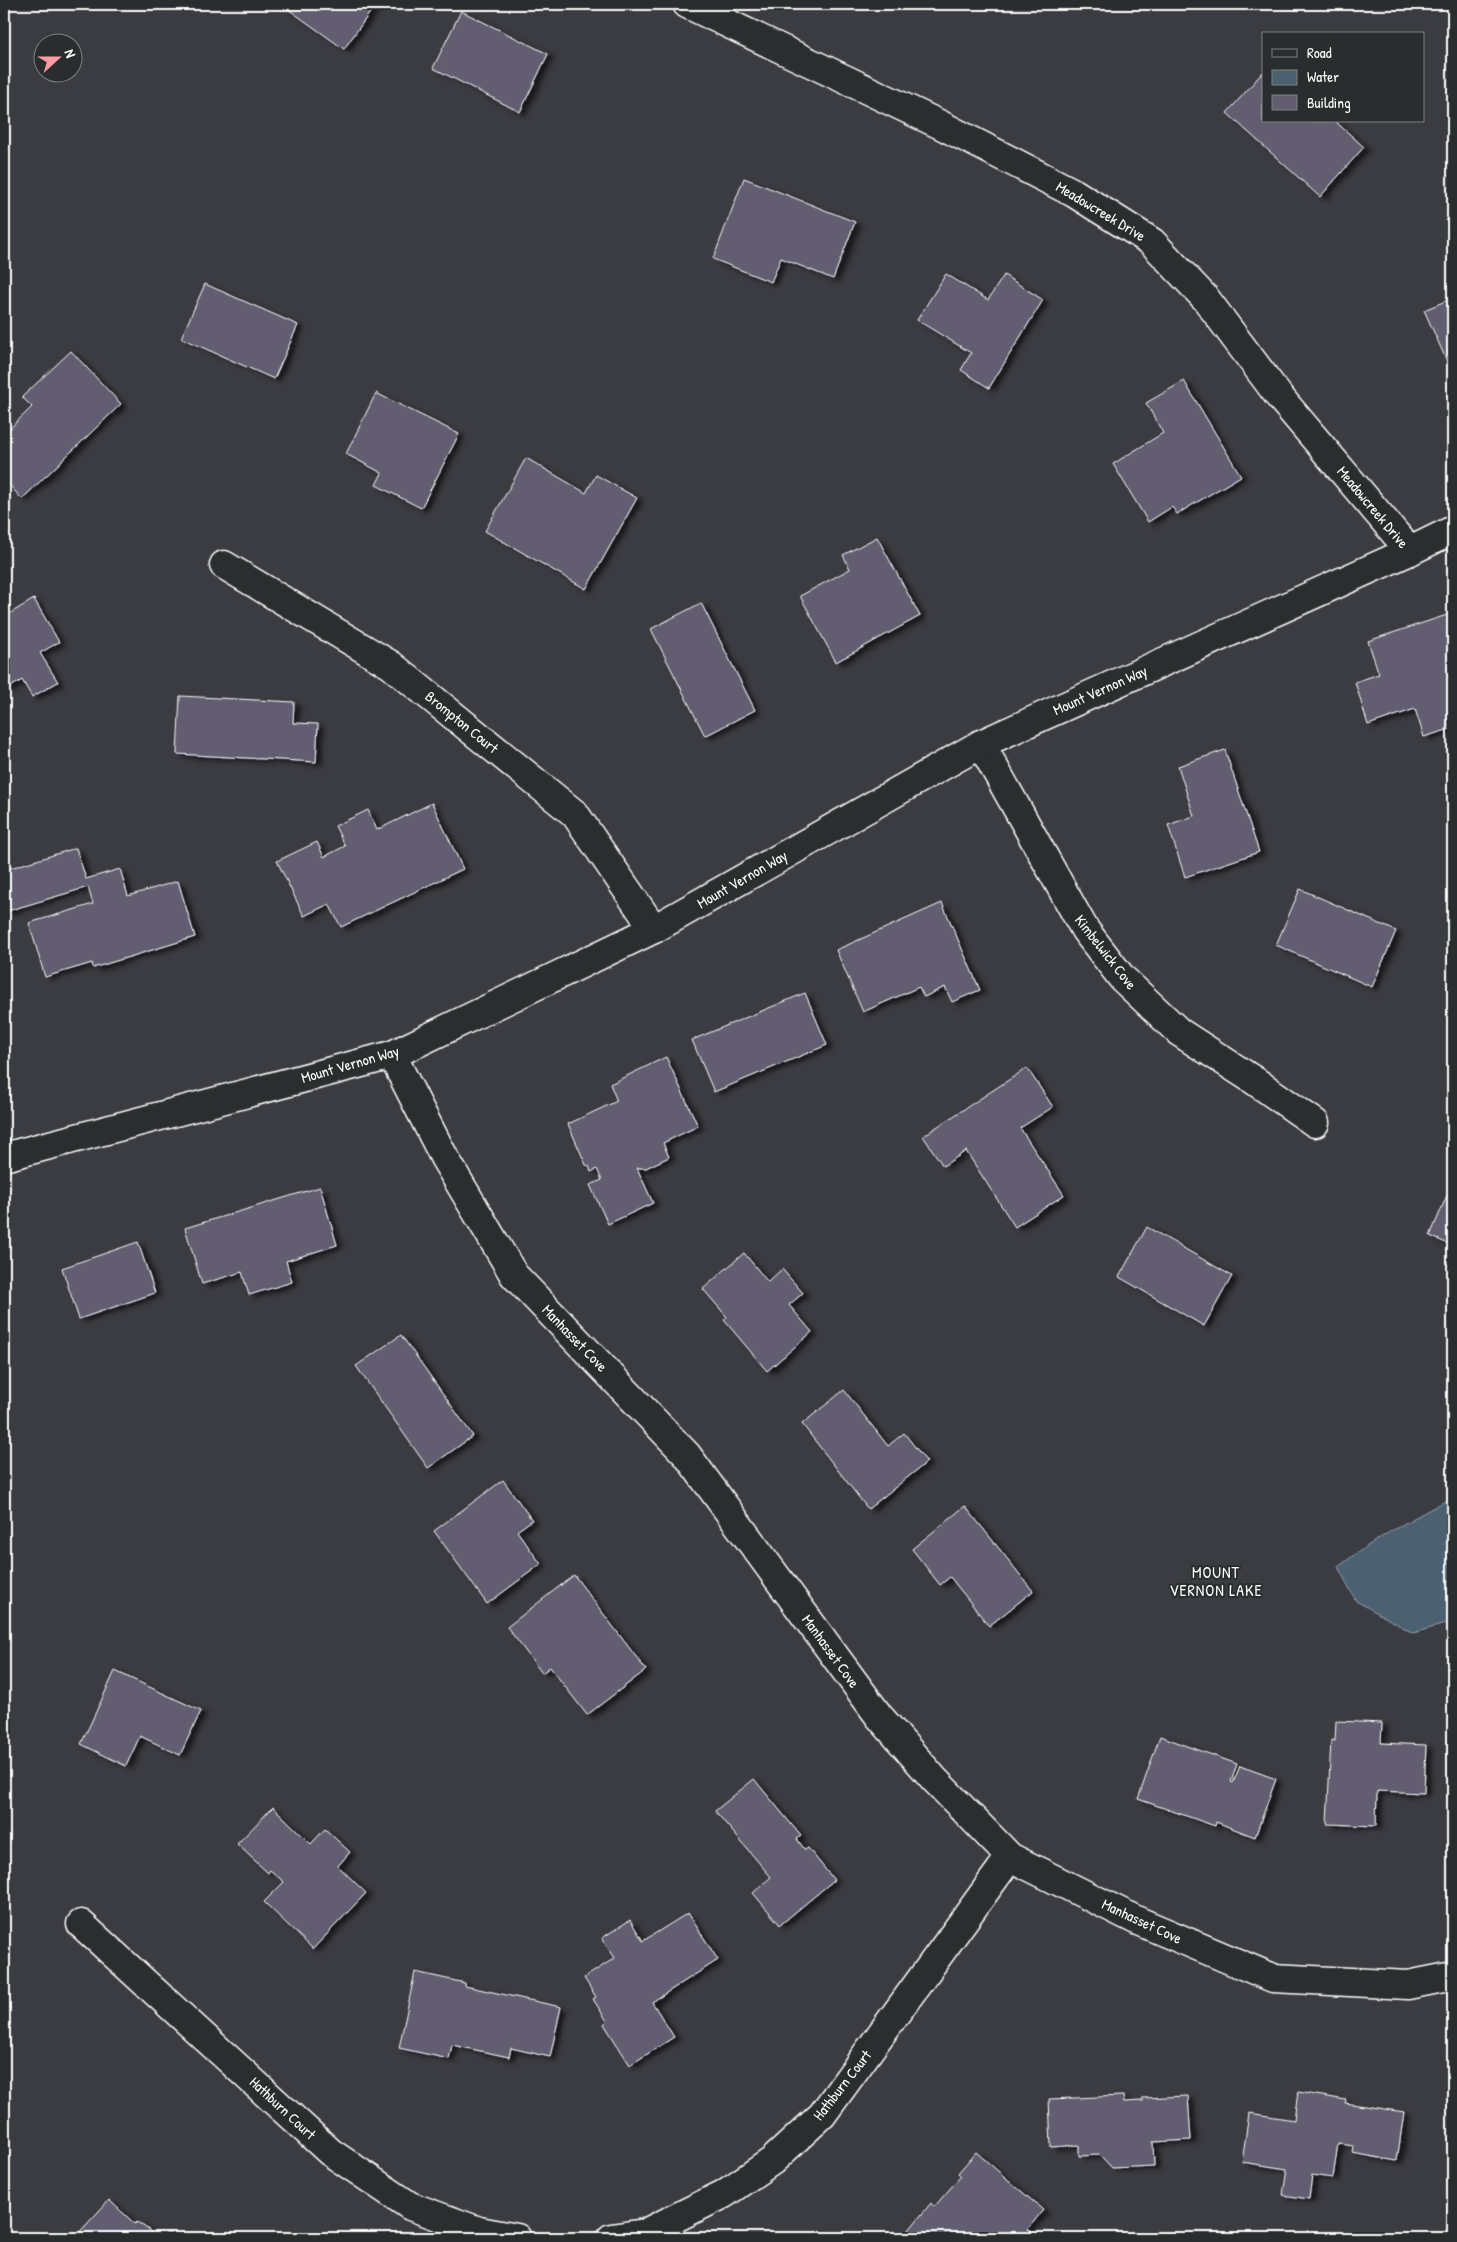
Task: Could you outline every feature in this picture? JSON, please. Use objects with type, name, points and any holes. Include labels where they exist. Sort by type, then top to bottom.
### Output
[{"type":"street","name":"Meadowcreek Drive","points":[[687,4],[941,125],[1074,192],[1152,242],[1206,300],[1278,395],[1410,551]]},
{"type":"street","name":"Mount Vernon Way","points":[[4,1157],[392,1055],[654,929],[982,744],[1453,530]]},
{"type":"street","name":"Brompton Court","points":[[224,565],[391,665],[575,814],[654,929]]},
{"type":"street","name":"Kimbelwick Cove","points":[[982,744],[1085,930],[1122,978],[1179,1032],[1255,1081],[1315,1123]]},
{"type":"street","name":"Manhasset Cove","points":[[392,1055],[444,1157],[514,1275],[687,1455],[879,1716],[934,1779],[1010,1856],[1138,1921],[1273,1978],[1408,1985],[1453,1976]]},
{"type":"street","name":"Hathburn Court","points":[[611,2238],[645,2233],[724,2194],[772,2161],[822,2115],[1010,1856]]},
{"type":"street","name":"Hathburn Court","points":[[81,1924],[330,2152],[410,2206],[479,2232],[517,2238]]},
{"type":"water","points":[[1453,1497],[1453,1622],[1413,1633],[1356,1601],[1338,1567],[1380,1538]]},
{"type":"building","points":[[281,4],[376,4],[344,49]]},
{"type":"building","points":[[461,11],[548,54],[520,112],[433,68]]},
{"type":"building","points":[[1262,73],[1262,122],[1336,122],[1364,147],[1320,197],[1227,113]]},
{"type":"building","points":[[744,178],[855,222],[833,279],[781,258],[771,282],[713,259]]},
{"type":"building","points":[[946,274],[988,300],[1004,275],[1043,300],[989,388],[961,370],[971,353],[917,320]]},
{"type":"building","points":[[205,284],[298,325],[274,379],[181,338]]},
{"type":"building","points":[[1453,298],[1453,364],[1449,366],[1424,310]]},
{"type":"building","points":[[71,351],[121,404],[22,499],[4,479],[4,434],[32,407],[22,397]]},
{"type":"building","points":[[1184,381],[1241,476],[1177,514],[1172,507],[1148,522],[1113,464],[1163,433],[1146,403]]},
{"type":"building","points":[[376,393],[459,434],[421,508],[376,485],[382,473],[346,454]]},
{"type":"building","points":[[526,458],[586,493],[596,475],[637,498],[586,589],[485,531]]},
{"type":"building","points":[[877,537],[920,616],[836,662],[800,596],[850,569],[843,555]]},
{"type":"building","points":[[34,599],[59,642],[40,653],[58,682],[32,697],[22,680],[4,691],[4,617]]},
{"type":"building","points":[[701,603],[755,710],[705,736],[651,629]]},
{"type":"building","points":[[1453,613],[1453,728],[1424,737],[1415,709],[1368,725],[1355,682],[1379,674],[1368,641]]},
{"type":"building","points":[[180,696],[294,702],[293,723],[318,724],[316,762],[177,754]]},
{"type":"building","points":[[1225,750],[1259,852],[1185,877],[1168,825],[1194,816],[1178,766]]},
{"type":"building","points":[[432,803],[463,869],[341,927],[329,904],[304,916],[277,861],[317,842],[324,857],[345,846],[335,826],[368,810],[377,830]]},
{"type":"building","points":[[76,848],[86,879],[120,869],[128,896],[178,881],[195,937],[93,968],[92,963],[45,977],[29,923],[93,904],[88,887],[4,912],[4,870]]},
{"type":"building","points":[[1300,889],[1396,931],[1372,987],[1276,945]]},
{"type":"building","points":[[942,903],[980,990],[952,1002],[945,987],[924,997],[919,987],[863,1012],[836,950]]},
{"type":"building","points":[[805,993],[827,1045],[714,1092],[692,1040]]},
{"type":"building","points":[[666,1057],[698,1126],[663,1143],[669,1157],[646,1168],[637,1168],[653,1203],[608,1224],[590,1185],[602,1180],[597,1169],[591,1172],[589,1166],[586,1165],[568,1124],[617,1101],[610,1084]]},
{"type":"building","points":[[1027,1068],[1053,1107],[1020,1128],[1064,1195],[1015,1227],[966,1151],[943,1166],[923,1136]]},
{"type":"building","points":[[1453,1181],[1453,1246],[1430,1236]]},
{"type":"building","points":[[320,1187],[337,1245],[286,1261],[292,1282],[249,1295],[242,1272],[202,1284],[185,1228]]},
{"type":"building","points":[[1147,1227],[1232,1276],[1204,1326],[1119,1277]]},
{"type":"building","points":[[138,1242],[155,1293],[79,1319],[62,1268]]},
{"type":"building","points":[[744,1253],[768,1282],[782,1269],[803,1293],[789,1305],[812,1332],[767,1371],[724,1320],[727,1317],[703,1289]]},
{"type":"building","points":[[401,1335],[473,1436],[428,1468],[356,1366]]},
{"type":"building","points":[[844,1390],[888,1446],[904,1433],[927,1462],[868,1509],[802,1424]]},
{"type":"building","points":[[503,1480],[532,1520],[517,1531],[541,1564],[487,1604],[434,1531]]},
{"type":"building","points":[[965,1506],[1033,1591],[989,1626],[950,1577],[940,1585],[912,1549]]},
{"type":"building","points":[[574,1575],[646,1670],[587,1715],[550,1667],[542,1673],[507,1627]]},
{"type":"building","points":[[115,1671],[201,1711],[180,1755],[140,1736],[126,1766],[81,1744]]},
{"type":"building","points":[[1336,1721],[1382,1723],[1381,1743],[1426,1745],[1424,1793],[1377,1791],[1376,1826],[1327,1824],[1331,1740],[1335,1741]]},
{"type":"building","points":[[1160,1736],[1237,1764],[1231,1782],[1233,1783],[1240,1766],[1276,1779],[1255,1837],[1216,1822],[1215,1826],[1138,1799]]},
{"type":"building","points":[[754,1779],[801,1836],[797,1839],[805,1850],[808,1848],[834,1880],[780,1925],[753,1893],[771,1877],[715,1811]]},
{"type":"building","points":[[273,1807],[311,1844],[325,1829],[350,1852],[338,1866],[366,1893],[313,1949],[264,1902],[284,1882],[270,1870],[268,1873],[237,1844]]},
{"type":"building","points":[[688,1913],[718,1960],[652,2002],[674,2037],[630,2065],[604,2024],[607,2021],[593,1999],[596,1997],[584,1978],[615,1958],[602,1938],[630,1920],[643,1941]]},
{"type":"building","points":[[415,1972],[465,1983],[465,1986],[561,2007],[550,2057],[511,2048],[509,2057],[452,2045],[449,2059],[399,2048]]},
{"type":"building","points":[[1298,2092],[1346,2100],[1345,2103],[1404,2112],[1397,2161],[1352,2153],[1353,2145],[1338,2143],[1333,2178],[1312,2175],[1309,2199],[1283,2195],[1287,2169],[1242,2162],[1249,2113],[1294,2120]]},
{"type":"building","points":[[1123,2096],[1124,2102],[1143,2101],[1143,2098],[1188,2096],[1191,2140],[1153,2142],[1154,2166],[1112,2168],[1100,2155],[1079,2156],[1079,2145],[1051,2147],[1049,2099]]},
{"type":"building","points":[[976,2152],[1043,2210],[1028,2229],[1039,2238],[906,2238],[904,2236],[931,2203],[934,2207],[961,2176],[958,2173]]},
{"type":"building","points":[[109,2200],[135,2224],[137,2222],[149,2230],[155,2238],[74,2238]]},
{"type":"building","points":[[168,2232],[175,2238],[162,2238]]},
{"type":"district","name":"MOUNT VERNON LAKE","points":[[1216,1581]]}]
